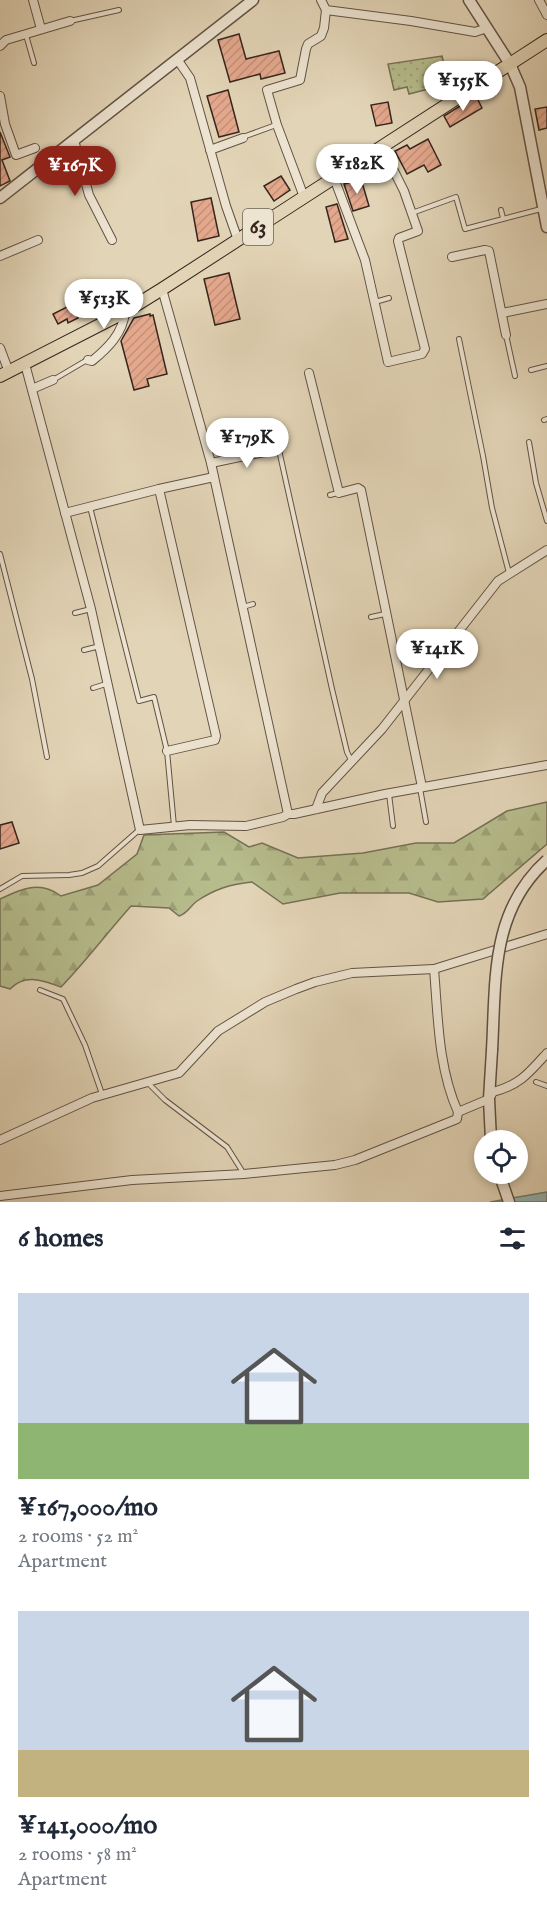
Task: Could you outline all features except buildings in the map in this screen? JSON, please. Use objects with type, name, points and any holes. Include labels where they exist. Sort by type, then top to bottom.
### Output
[{"type":"main road","name":"63","points":[[4,374],[125,312],[547,40]]},
{"type":"street","points":[[33,0],[41,29]]},
{"type":"street","points":[[0,198],[253,0]]},
{"type":"street","points":[[304,196],[277,125],[267,90],[300,80],[308,44],[321,36],[324,28],[326,10],[321,0]]},
{"type":"street","points":[[469,0],[510,64],[520,87],[547,227]]},
{"type":"street","points":[[539,0],[547,15]]},
{"type":"street","points":[[326,10],[475,32],[487,28]]},
{"type":"street","points":[[0,46],[6,40],[70,21]]},
{"type":"street","points":[[177,59],[190,78],[226,206],[238,240]]},
{"type":"street","points":[[0,96],[0,104],[16,155],[35,148]]},
{"type":"street","points":[[210,150],[243,138]]},
{"type":"street","points":[[74,140],[88,195],[112,240]]},
{"type":"street","points":[[334,178],[365,260],[388,362],[422,354],[425,349],[398,241],[399,238],[418,231],[404,191],[382,147]]},
{"type":"street","points":[[0,256],[32,240]]},
{"type":"street","points":[[452,257],[463,259],[485,250],[489,251],[506,334]]},
{"type":"street","points":[[162,289],[211,462],[288,814]]},
{"type":"street","points":[[502,313],[547,304]]},
{"type":"street","points":[[88,360],[92,361],[106,349],[124,320],[125,312]]},
{"type":"street","points":[[0,348],[4,374]]},
{"type":"street","points":[[25,364],[91,609],[140,830],[175,826],[246,826],[288,814],[547,765]]},
{"type":"street","points":[[313,379],[321,436],[335,494],[358,488],[361,490],[421,788]]},
{"type":"street","points":[[32,389],[53,380]]},
{"type":"street","points":[[211,462],[279,449]]},
{"type":"street","points":[[65,513],[214,477]]},
{"type":"street","points":[[159,489],[216,736],[215,740],[167,751]]},
{"type":"street","points":[[316,809],[322,793],[353,763],[498,581],[547,550]]},
{"type":"street","points":[[491,1130],[489,1099],[497,959],[501,936],[509,910],[520,889],[547,860]]},
{"type":"street","points":[[0,1140],[102,1095],[179,1073],[218,1031],[265,1002],[315,982],[352,973],[434,969],[547,934]]},
{"type":"street","points":[[0,1196],[132,1180],[306,1169],[355,1160],[457,1119],[458,1112],[452,1099],[444,1065],[434,969]]},
{"type":"street","points":[[458,1112],[489,1099],[493,1092],[511,1088],[547,1053]]},
{"type":"street","points":[[503,1184],[509,1202]]},
{"type":"lane","points":[[70,21],[119,10]]},
{"type":"lane","points":[[26,34],[34,63]]},
{"type":"lane","points":[[243,138],[277,125]]},
{"type":"lane","points":[[454,190],[465,229],[543,208]]},
{"type":"lane","points":[[411,213],[456,197]]},
{"type":"lane","points":[[501,210],[503,218]]},
{"type":"lane","points":[[375,302],[389,298]]},
{"type":"lane","points":[[506,334],[515,376]]},
{"type":"lane","points":[[459,339],[492,508],[509,574]]},
{"type":"lane","points":[[53,380],[88,360]]},
{"type":"lane","points":[[536,361],[537,368]]},
{"type":"lane","points":[[531,369],[547,366]]},
{"type":"lane","points":[[273,423],[332,689],[347,752],[353,763]]},
{"type":"lane","points":[[529,442],[536,483],[547,521]]},
{"type":"lane","points":[[90,507],[139,701],[154,697],[167,751],[175,826]]},
{"type":"lane","points":[[0,554],[32,679],[47,757]]},
{"type":"lane","points":[[242,607],[254,604]]},
{"type":"lane","points":[[75,613],[91,609]]},
{"type":"lane","points":[[371,617],[386,613]]},
{"type":"lane","points":[[84,650],[100,646]]},
{"type":"lane","points":[[93,688],[109,683]]},
{"type":"lane","points":[[421,788],[424,820]]},
{"type":"lane","points":[[389,794],[393,826]]},
{"type":"lane","points":[[0,889],[22,876],[69,875],[90,870],[98,866],[140,830]]},
{"type":"lane","points":[[40,990],[63,999],[86,1045],[102,1095]]},
{"type":"lane","points":[[146,1081],[165,1100],[227,1147],[244,1174]]},
{"type":"lane","points":[[536,1082],[547,1086]]},
{"type":"green space","points":[[442,56],[447,77],[432,88],[409,94],[407,87],[394,90],[388,64]]},
{"type":"green space","points":[[547,802],[547,844],[483,899],[438,902],[409,893],[340,893],[283,904],[252,882],[237,884],[204,897],[179,916],[169,908],[131,906],[61,987],[35,980],[22,981],[10,989],[0,986],[0,899],[30,888],[46,888],[61,896],[98,885],[137,854],[144,835],[224,832],[249,847],[262,843],[298,858],[363,853],[416,843],[454,843],[507,811]]},
{"type":"water","points":[[547,1192],[547,1202],[490,1202]]}]
